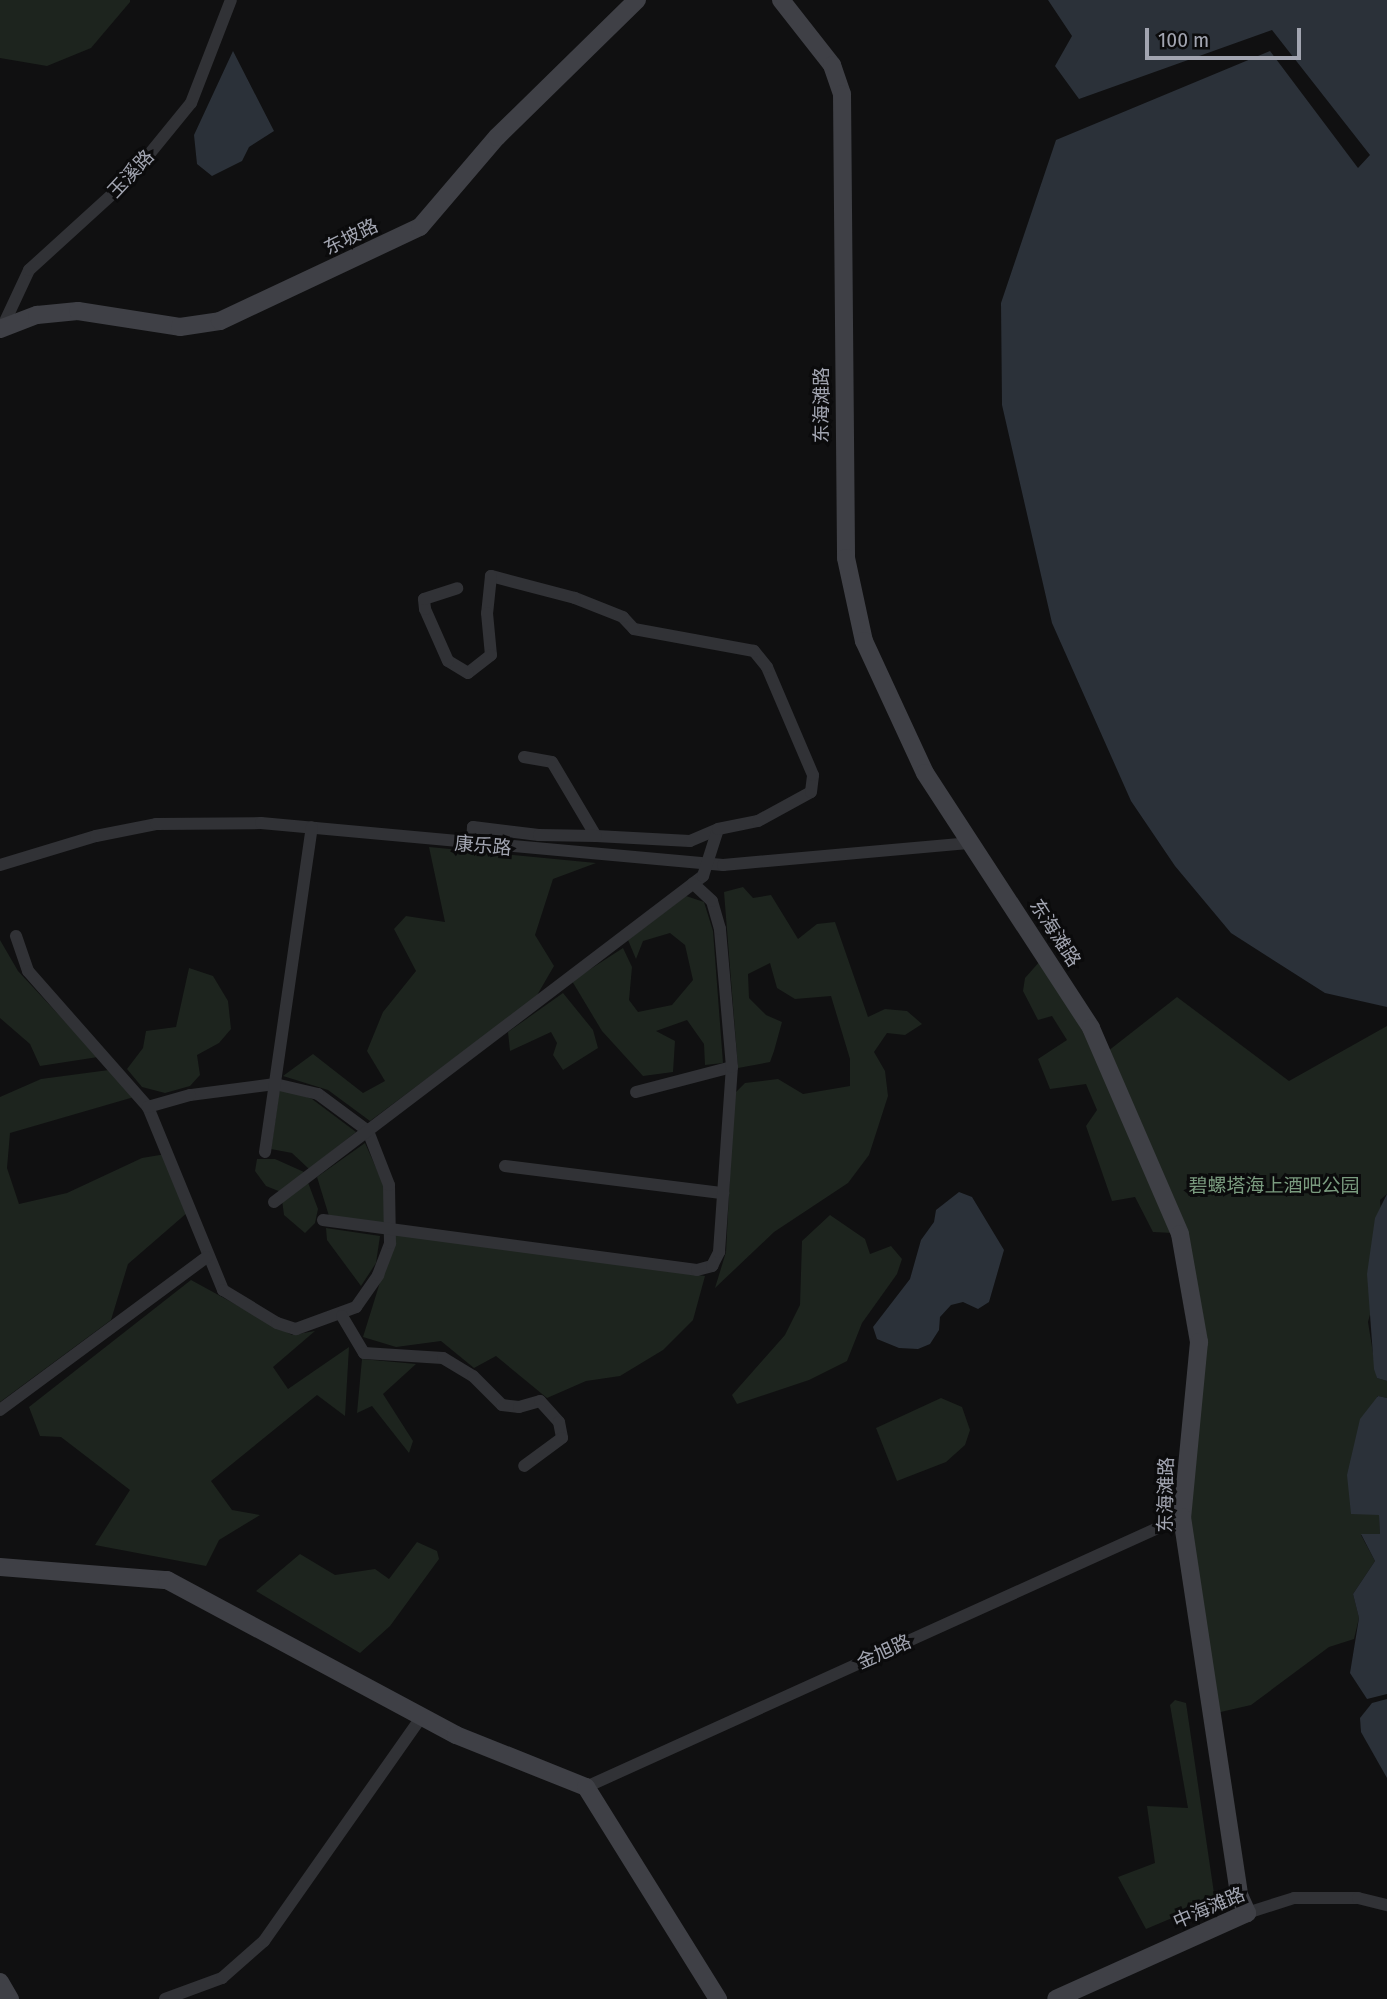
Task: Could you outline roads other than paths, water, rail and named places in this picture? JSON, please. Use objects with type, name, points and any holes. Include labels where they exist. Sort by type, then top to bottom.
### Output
[{"type":"main road","name":"东坡路","points":[[1,328],[37,315],[78,311],[180,327],[220,321],[420,227],[497,137],[636,0]]},
{"type":"main road","name":"东海滩路","points":[[781,0],[832,65],[842,94],[846,558],[864,640],[925,773],[1091,1028],[1180,1234],[1199,1342],[1182,1517],[1239,1895],[1247,1913]]},
{"type":"main road","points":[[0,1567],[167,1580],[421,1718],[586,1787],[718,1999]]},
{"type":"main road","name":"中海滩路","points":[[1056,1999],[1247,1913]]},
{"type":"main road","points":[[0,1982],[10,1999]]},
{"type":"street","name":"玉溪路","points":[[1,328],[29,270],[130,179],[191,103],[231,0]]},
{"type":"street","points":[[457,588],[424,599],[425,609],[449,661],[468,673],[491,655],[487,613],[491,576],[575,598],[623,617],[634,629],[754,651],[767,667],[813,775],[811,792],[758,821],[718,829],[690,841],[539,835],[473,827],[472,845]]},
{"type":"street","points":[[524,757],[552,762],[596,836]]},
{"type":"street","name":"康乐路","points":[[0,865],[96,836],[156,824],[312,827],[472,845],[709,865],[971,843]]},
{"type":"street","points":[[265,1152],[312,827]]},
{"type":"street","points":[[274,1202],[693,883],[709,865],[718,829]]},
{"type":"street","points":[[323,1220],[697,1270],[712,1266],[719,1252],[732,1067],[720,929],[712,901],[693,883]]},
{"type":"street","points":[[16,936],[28,971],[148,1107],[207,1257],[223,1290],[277,1323],[296,1329],[342,1316],[356,1307],[379,1275],[390,1243],[389,1185],[368,1131],[318,1094],[275,1084],[190,1095],[148,1107]]},
{"type":"street","points":[[636,1093],[732,1067]]},
{"type":"street","points":[[505,1166],[723,1193]]},
{"type":"street","points":[[0,1410],[207,1257]]},
{"type":"street","points":[[342,1316],[364,1353],[443,1358],[472,1376],[502,1405],[519,1407],[540,1401],[559,1422],[562,1438],[524,1465]]},
{"type":"street","name":"金旭路","points":[[586,1787],[1182,1517]]},
{"type":"street","points":[[165,1999],[229,1974],[264,1941],[421,1718]]},
{"type":"street","name":"中海滩路","points":[[1247,1913],[1294,1898],[1358,1898],[1387,1905]]},
{"type":"park label","name":"碧螺塔海上酒吧公园","points":[[1274,1186]]}]
